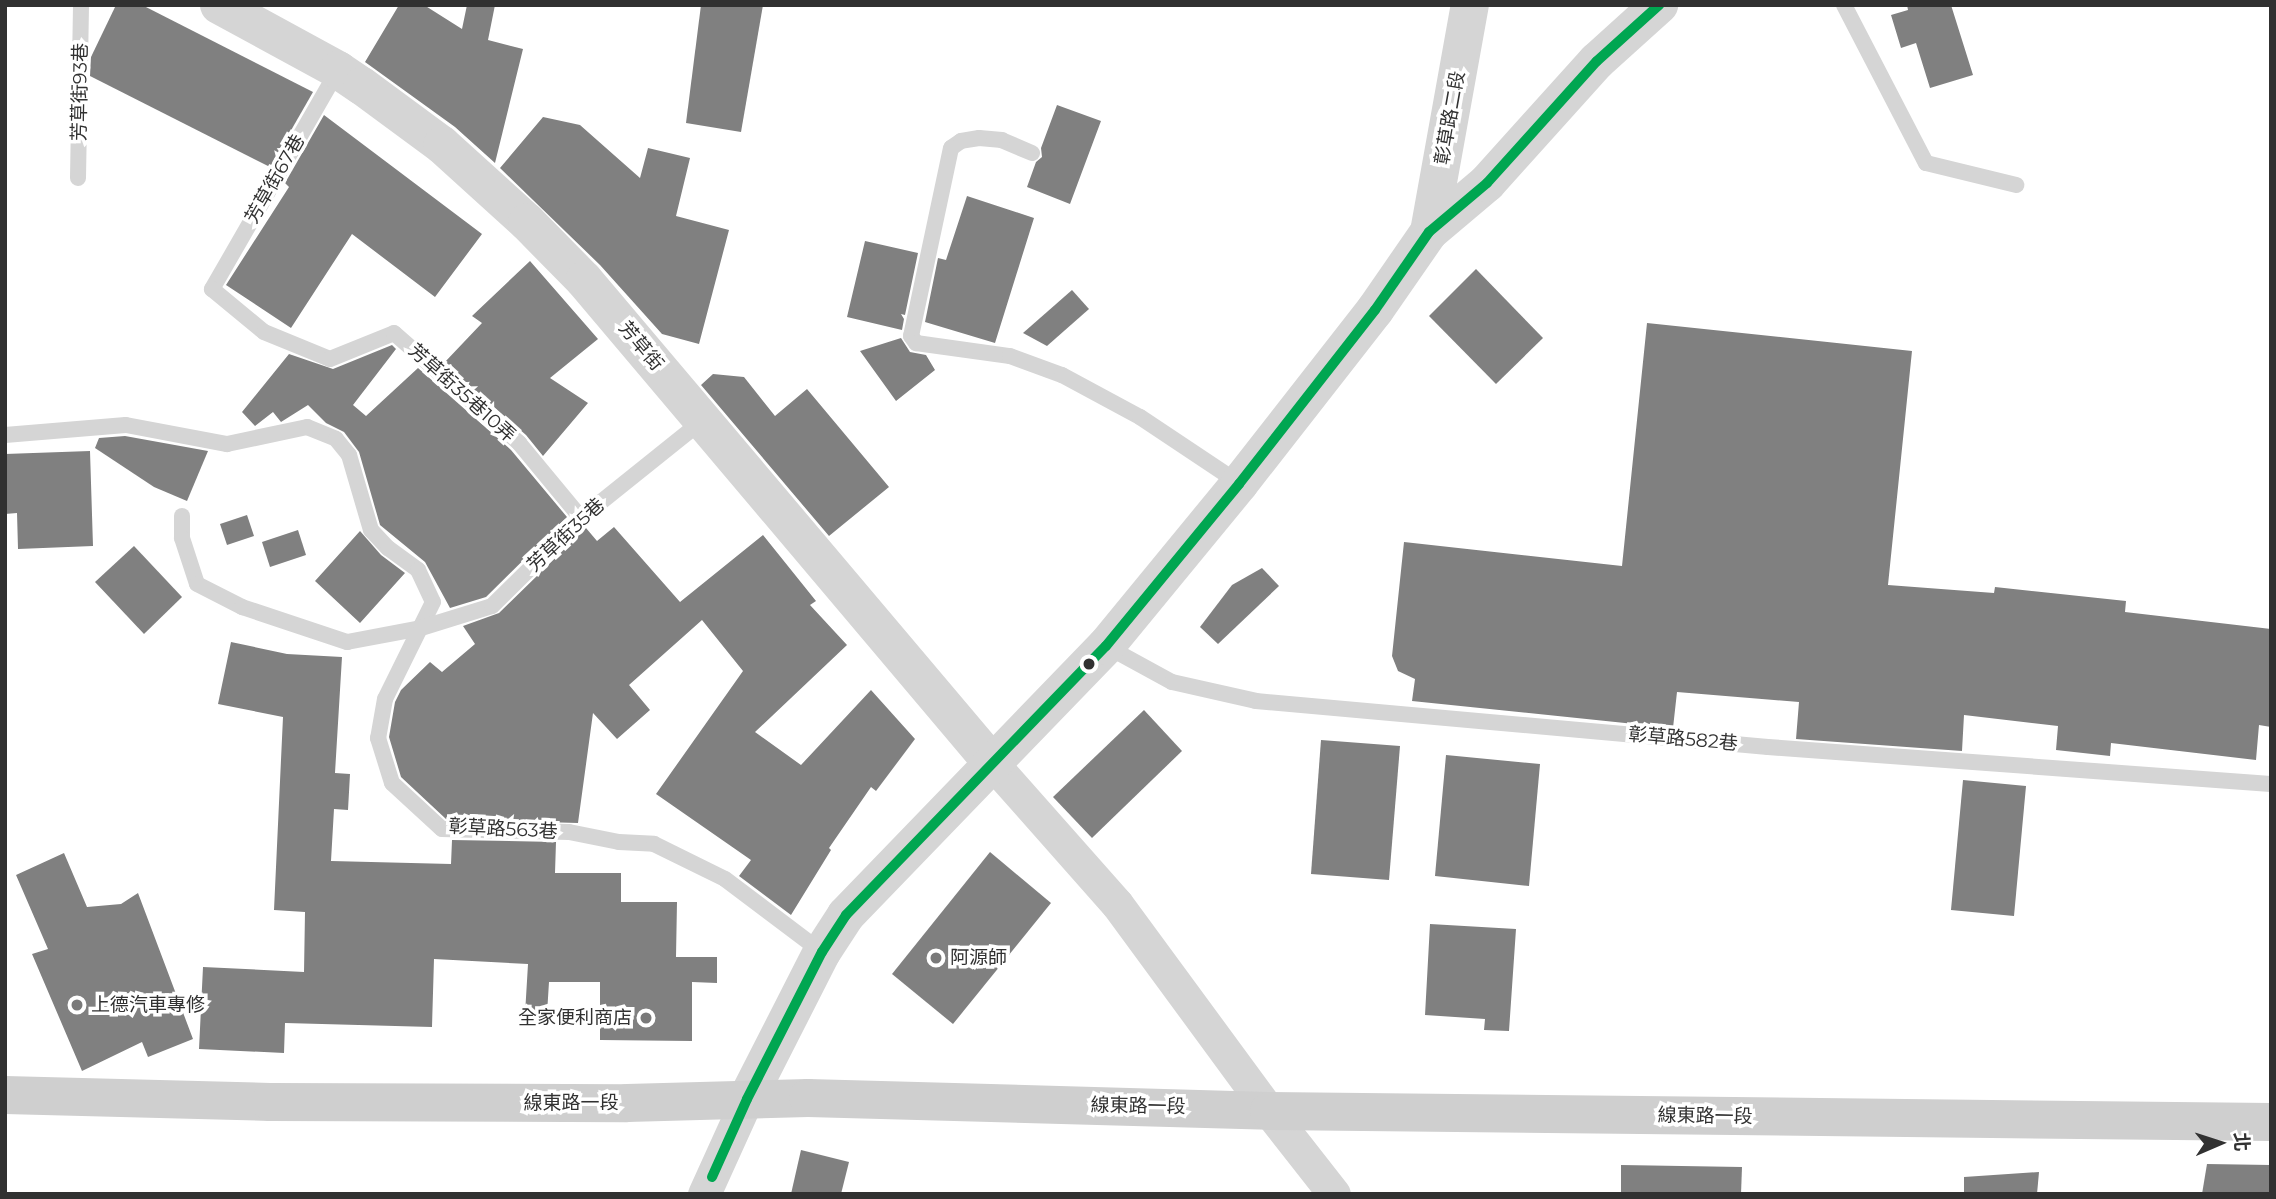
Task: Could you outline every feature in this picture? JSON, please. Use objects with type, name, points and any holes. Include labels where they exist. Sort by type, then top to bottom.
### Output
[{"type":"main road","name":"線東路一段","points":[[5,1095],[270,1102],[627,1103],[808,1098],[1269,1111],[2271,1122]]},
{"type":"street","name":"芳草街","points":[[219,5],[338,70],[442,145],[527,222],[584,281],[993,765]]},
{"type":"street","name":"彰草路二段","points":[[1429,232],[1470,5]]},
{"type":"street","points":[[704,1194],[747,1099],[822,952],[846,915],[1106,646],[1239,484],[1376,310],[1429,232],[1487,183],[1597,61],[1659,5]]},
{"type":"street","points":[[993,765],[1118,904],[1269,1111],[1334,1194]]},
{"type":"lane","name":"芳草街93巷","points":[[78,178],[81,5]]},
{"type":"lane","points":[[1844,5],[1927,163],[2016,185]]},
{"type":"lane","name":"芳草街67巷","points":[[212,289],[338,70]]},
{"type":"lane","points":[[1032,153],[1002,140],[979,138],[961,141],[951,148],[911,336],[916,342],[1010,356],[1062,375],[1140,417],[1239,484]]},
{"type":"lane","name":"芳草街35巷10弄","points":[[212,289],[264,332],[330,359],[394,333],[519,443],[581,518]]},
{"type":"lane","name":"芳草街35巷","points":[[182,516],[182,538],[197,584],[242,607],[347,642],[421,628],[492,606],[581,518],[702,421]]},
{"type":"lane","name":"彰草路563巷","points":[[5,435],[126,425],[227,444],[307,427],[336,439],[349,455],[371,530],[388,548],[418,570],[433,601],[385,699],[378,738],[392,783],[442,829],[569,832],[619,842],[654,844],[725,879],[822,952]]},
{"type":"lane","name":"彰草路582巷","points":[[1106,646],[1172,682],[1256,701],[1768,747],[2271,784]]},
{"type":"building","points":[[116,5],[142,5],[313,92],[270,167],[90,76],[91,57]]},
{"type":"building","points":[[399,5],[424,5],[462,29],[467,5],[495,5],[488,40],[523,49],[495,163],[455,127],[365,62]]},
{"type":"building","points":[[701,5],[763,5],[741,132],[686,123]]},
{"type":"building","points":[[1907,5],[1951,5],[1973,75],[1930,88],[1916,43],[1901,48],[1891,15],[1908,10]]},
{"type":"building","points":[[1057,105],[1101,121],[1070,204],[1027,187],[1036,162],[1042,157],[1041,148]]},
{"type":"building","points":[[324,115],[482,234],[435,297],[352,234],[291,328],[226,285],[289,187],[285,183]]},
{"type":"building","points":[[543,117],[580,125],[640,178],[648,148],[690,158],[676,216],[729,230],[699,344],[662,334],[600,265],[500,168]]},
{"type":"building","points":[[967,196],[1034,218],[995,343],[925,322],[938,258],[946,260]]},
{"type":"building","points":[[865,241],[918,253],[905,315],[901,314],[904,319],[902,330],[847,317]]},
{"type":"building","points":[[530,261],[598,339],[550,378],[588,403],[543,456],[526,435],[444,363],[482,323],[472,316]]},
{"type":"building","points":[[1476,269],[1543,338],[1496,384],[1429,316]]},
{"type":"building","points":[[1072,290],[1089,309],[1047,346],[1023,333]]},
{"type":"building","points":[[1647,323],[1912,351],[1888,585],[1994,593],[1995,587],[2126,601],[2125,612],[2271,629],[2271,727],[2259,725],[2256,760],[2111,743],[2110,756],[2056,750],[2058,726],[1964,715],[1962,751],[1796,739],[1799,702],[1677,692],[1673,728],[1412,701],[1415,679],[1398,671],[1392,656],[1404,542],[1622,566]]},
{"type":"building","points":[[901,338],[910,352],[926,355],[935,370],[896,401],[860,351]]},
{"type":"building","points":[[392,345],[396,349],[353,405],[366,416],[418,368],[511,450],[567,517],[486,597],[450,608],[425,562],[380,525],[359,452],[344,432],[326,423],[308,405],[281,422],[273,412],[255,426],[242,412],[289,354],[333,369]]},
{"type":"building","points":[[713,374],[744,377],[775,416],[807,389],[889,487],[829,536],[701,385]]},
{"type":"building","points":[[125,436],[208,451],[187,501],[154,487],[95,448],[99,438]]},
{"type":"building","points":[[90,451],[93,546],[18,549],[17,513],[5,514],[5,454]]},
{"type":"building","points":[[247,515],[254,536],[227,545],[220,524]]},
{"type":"building","points":[[614,527],[680,602],[763,535],[816,601],[810,605],[847,645],[755,732],[801,765],[871,690],[915,739],[876,791],[871,787],[829,848],[831,850],[791,915],[739,876],[751,860],[656,794],[743,671],[702,620],[629,685],[650,710],[617,739],[593,713],[578,823],[446,819],[401,777],[389,737],[395,702],[401,690],[430,662],[442,672],[475,644],[463,626],[499,613],[586,528],[597,541]]},
{"type":"building","points":[[298,530],[306,555],[270,567],[262,542]]},
{"type":"building","points":[[360,531],[381,555],[405,573],[360,623],[315,581]]},
{"type":"building","points":[[134,546],[182,597],[144,634],[95,582]]},
{"type":"building","points":[[1262,568],[1279,586],[1218,644],[1200,627],[1232,585]]},
{"type":"building","points":[[231,642],[287,654],[342,657],[335,773],[350,774],[348,810],[334,809],[331,861],[451,864],[452,840],[556,842],[555,873],[621,873],[621,902],[677,902],[676,957],[717,957],[717,983],[692,982],[692,1041],[600,1040],[600,982],[549,982],[547,1014],[525,1014],[528,964],[434,959],[432,1027],[285,1023],[284,1053],[199,1049],[203,967],[304,972],[305,912],[274,910],[283,717],[218,704]]},
{"type":"building","points":[[1144,710],[1182,751],[1092,838],[1053,797]]},
{"type":"building","points":[[1321,740],[1400,746],[1389,880],[1311,874]]},
{"type":"building","points":[[1446,755],[1540,764],[1529,886],[1435,876]]},
{"type":"building","points":[[1963,780],[2026,786],[2014,916],[1951,910]]},
{"type":"building","points":[[990,852],[1051,903],[953,1024],[892,974]]},
{"type":"building","points":[[64,853],[87,907],[121,904],[138,893],[193,1039],[148,1057],[142,1042],[82,1071],[32,954],[48,949],[16,875]]},
{"type":"building","points":[[1430,924],[1516,929],[1509,1031],[1484,1030],[1485,1019],[1425,1015]]},
{"type":"building","points":[[801,1150],[849,1162],[841,1194],[791,1194]]},
{"type":"building","points":[[2207,1164],[2271,1165],[2271,1194],[2202,1194]]},
{"type":"building","points":[[1621,1165],[1742,1167],[1741,1194],[1621,1194]]},
{"type":"building","points":[[2039,1172],[2037,1194],[1964,1194],[1964,1177]]},
{"type":"transit line","points":[[712,1177],[747,1099],[822,952],[846,915],[1106,646],[1239,484],[1375,310],[1429,232],[1487,183],[1597,61],[1659,5]]},
{"type":"place","name":"阿源師","points":[[936,958]]},
{"type":"place","name":"上德汽車專修","points":[[77,1005]]},
{"type":"place","name":"全家便利商店","points":[[646,1018]]}]
